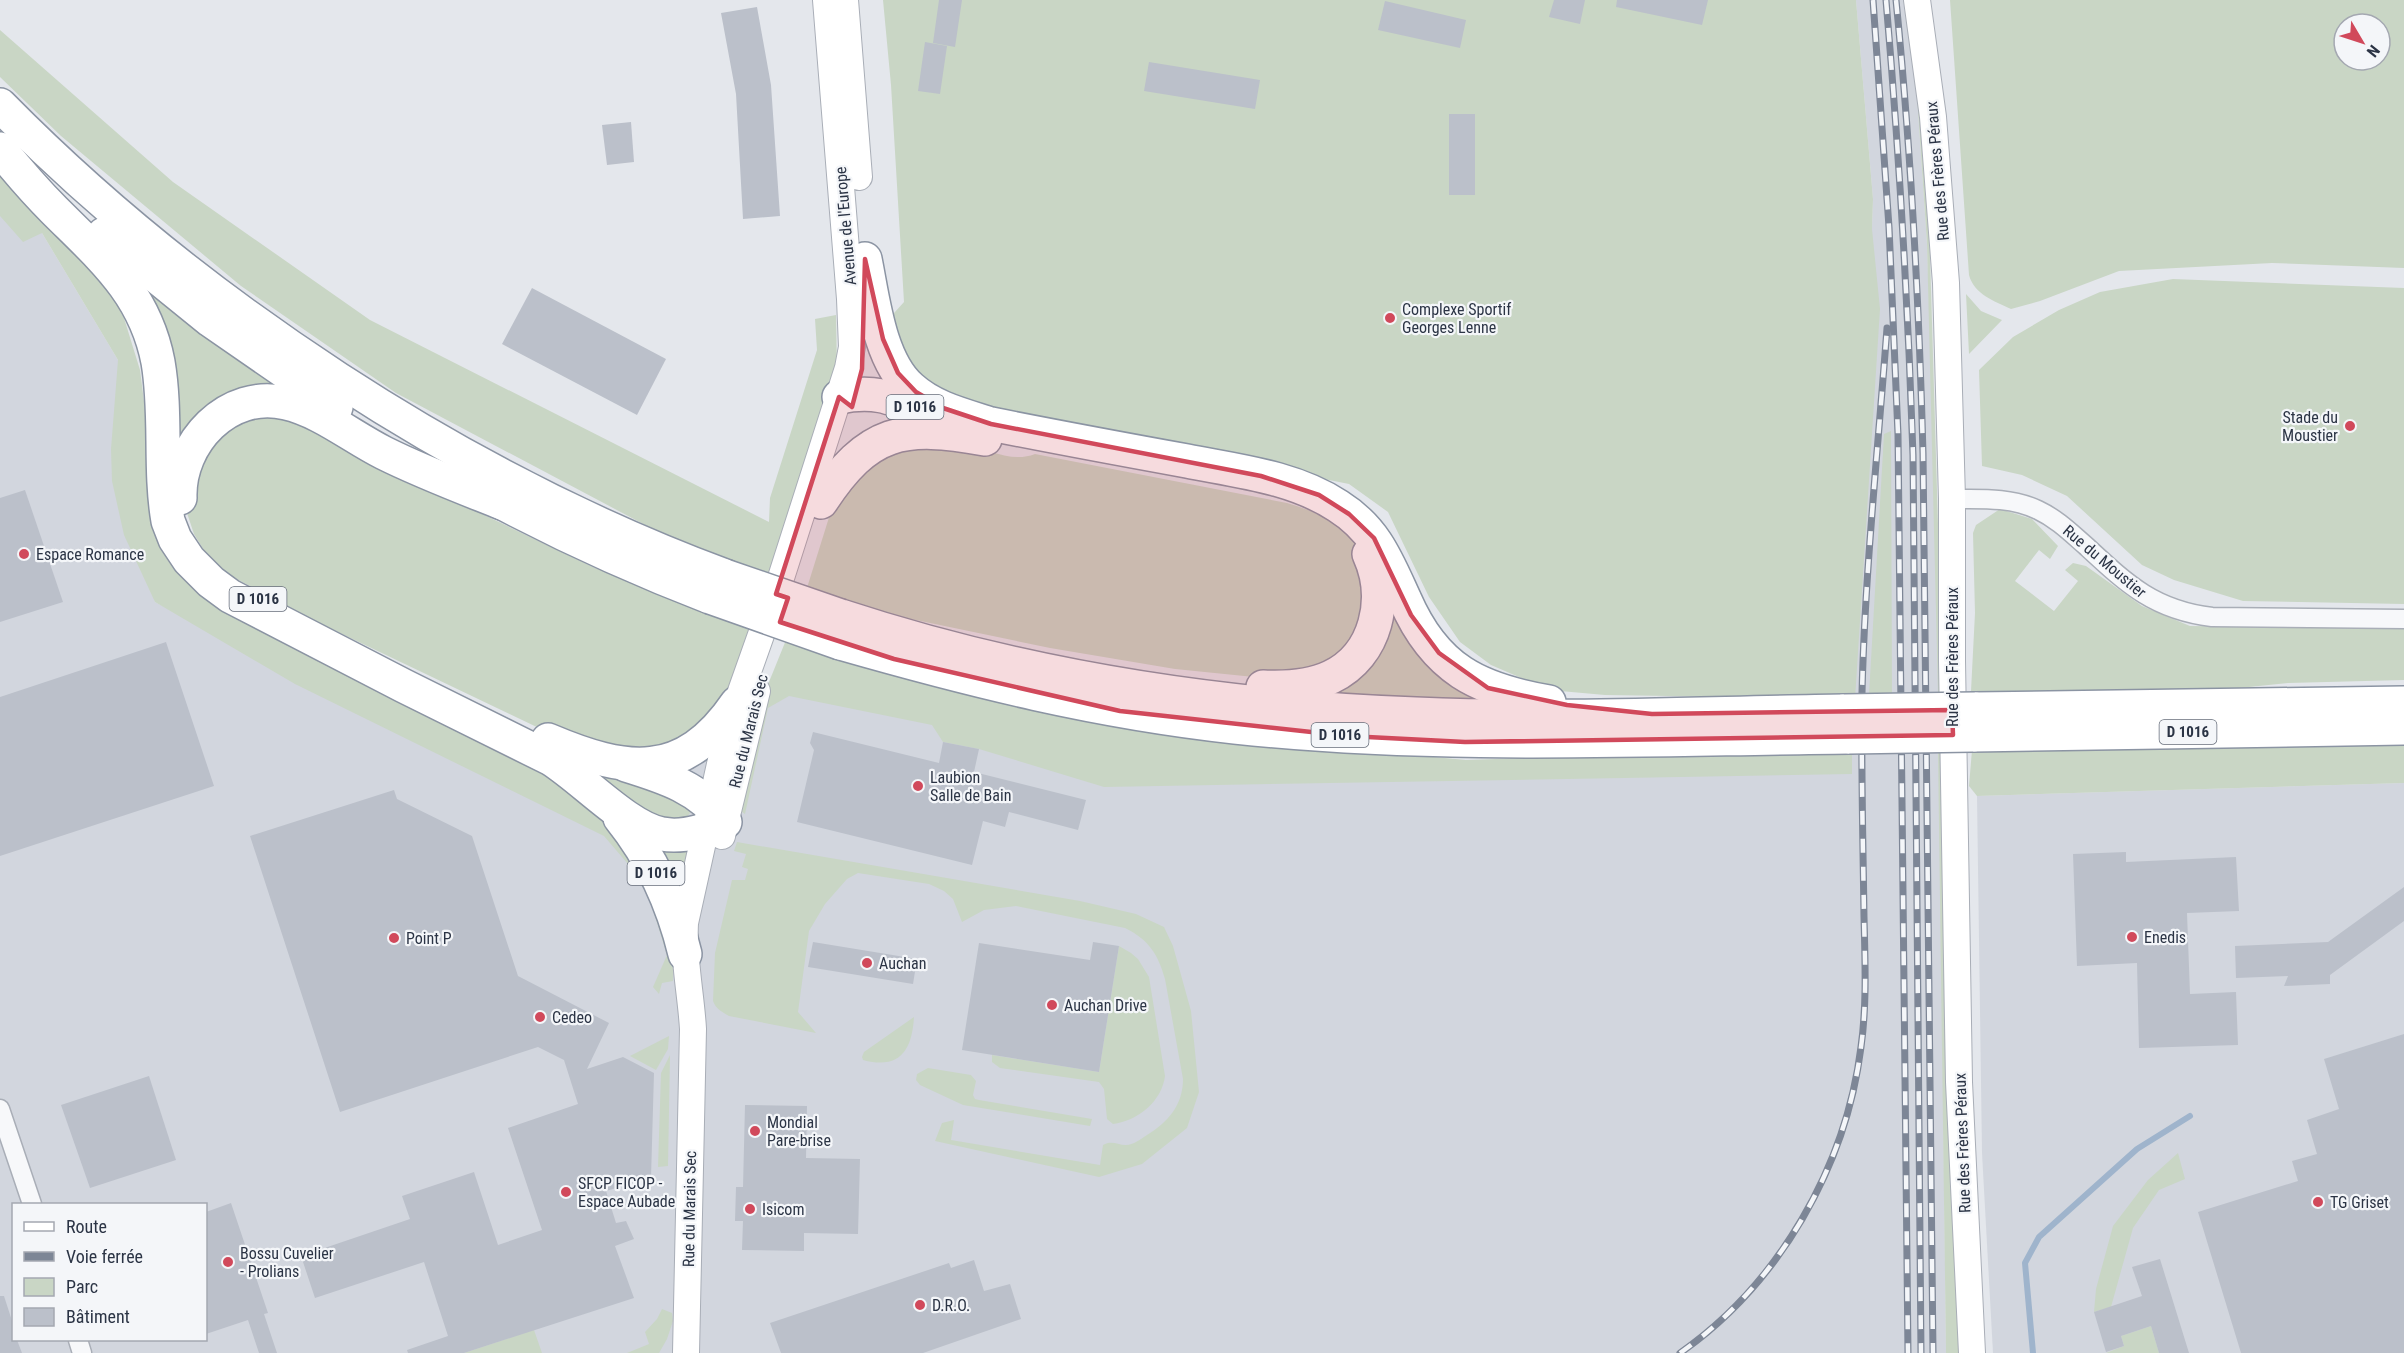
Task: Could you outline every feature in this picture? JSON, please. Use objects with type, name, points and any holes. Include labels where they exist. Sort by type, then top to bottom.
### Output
[{"type":"highway","name":"D 1016","points":[[0,105],[89,188],[184,267],[270,332],[368,398],[429,434],[566,507],[670,554],[718,587]]},
{"type":"highway","name":"D 1016","points":[[0,140],[117,246],[232,336],[371,430],[502,503]]},
{"type":"highway","name":"D 1016","points":[[0,149],[35,190],[115,272],[135,299],[146,320],[156,352],[161,382],[168,521],[175,539],[197,569],[220,589],[252,608],[551,759],[573,773],[637,824],[653,832],[673,835],[714,819],[677,782],[626,765],[589,756],[545,739],[247,593],[216,571],[192,544],[182,517],[180,485],[182,468],[189,451],[208,426],[232,409],[250,403],[269,401],[287,403],[307,410],[399,461],[502,503],[640,569],[718,587],[840,629],[931,670],[1045,697],[1148,715],[1246,728],[1465,742],[1847,724],[1974,722],[2404,703]]},
{"type":"highway","name":"D 1016","points":[[865,259],[883,339],[903,380],[916,392],[943,408],[991,424]]},
{"type":"highway","name":"D 1016","points":[[849,399],[880,394],[949,419],[991,424],[1261,476],[1319,495],[1349,514],[1374,538],[1386,556],[1411,615],[1423,634],[1447,662],[1465,676],[1488,687],[1514,695],[1568,705],[1652,714],[1847,724]]},
{"type":"highway","name":"D 1016","points":[[849,399],[882,422],[922,431],[966,435],[1287,494],[1321,508],[1339,519],[1355,534],[1368,552],[1378,582],[1379,603],[1375,623],[1367,642],[1355,659],[1330,678],[1299,686],[1279,687],[1182,682],[1097,681]]},
{"type":"highway","name":"D 1016","points":[[821,502],[847,466],[863,452],[889,438],[922,431]]},
{"type":"highway","name":"D 1016","points":[[840,629],[983,656],[1097,681],[1215,699],[1348,711],[1460,716],[1652,714]]},
{"type":"highway","name":"D 1016","points":[[626,765],[652,764],[690,750],[715,730],[737,703]]},
{"type":"highway","name":"D 1016","points":[[1974,722],[2404,728]]},
{"type":"highway","name":"D 1016","points":[[608,803],[657,873],[675,917],[685,954]]},
{"type":"street","name":"Avenue de l'Europe","points":[[826,0],[852,336],[848,368],[849,399]]},
{"type":"street","name":"Avenue de l'Europe","points":[[832,445],[862,369],[866,331],[865,259],[845,0]]},
{"type":"street","name":"Rue des Frères Péraux","points":[[1917,0],[1933,117],[1942,222],[1952,499],[1952,661],[1959,1102],[1972,1353]]},
{"type":"street","name":"Rue du Marais Sec","points":[[693,1029],[685,954],[685,923],[714,819],[821,502],[832,445]]},
{"type":"street","name":"Rue du Marais Sec","points":[[686,1353],[693,1029],[714,819],[725,739],[779,585],[832,445]]},
{"type":"street","name":"Rue du Moustier","points":[[1952,499],[2003,500],[2036,509],[2063,526],[2135,590],[2152,600],[2184,612],[2212,617],[2404,619]]},
{"type":"street","points":[[0,1109],[32,1203]]},
{"type":"highlighted area","points":[[865,259],[883,339],[898,373],[916,392],[943,408],[991,424],[1261,476],[1319,495],[1349,514],[1374,538],[1411,615],[1439,653],[1488,688],[1567,705],[1652,714],[1952,710],[1953,735],[1465,742],[1348,736],[1120,711],[894,659],[780,622],[788,598],[776,594],[839,397],[852,407],[862,369]]},
{"type":"shaded area","points":[[1856,0],[1903,0],[1916,82],[1927,244],[1937,554],[1946,1353],[0,1353],[0,189],[42,233],[118,360],[155,602],[363,710],[594,745],[792,671],[1114,760],[1852,774],[1850,639],[1868,342],[1873,199]]},
{"type":"shaded area","points":[[2404,783],[2404,1353],[1993,1353],[1982,1153],[1977,796]]},
{"type":"green space","name":"Complexe Sportif Georges Lenne","points":[[883,0],[1856,0],[1880,309],[1855,699],[1605,695],[1549,690],[1491,665],[1460,642],[1429,597],[1388,512],[1349,484],[987,412],[921,388],[885,323],[904,302],[891,85]]},
{"type":"green space","points":[[1950,0],[2404,0],[2404,268],[2272,263],[2119,271],[2040,301],[2011,309],[1980,292],[1969,275]]},
{"type":"green space","points":[[0,30],[173,182],[370,320],[769,522],[770,498],[817,350],[815,319],[836,315],[837,370],[773,579],[681,544],[396,393],[241,286],[61,136],[0,77]]},
{"type":"green space","points":[[1916,82],[1928,188],[1943,692],[1938,694],[1927,244]]},
{"type":"green space","points":[[0,169],[85,254],[106,280],[124,318],[140,370],[159,519],[178,563],[212,597],[306,648],[538,764],[580,790],[606,810],[635,849],[665,909],[674,957],[673,981],[662,983],[659,994],[653,987],[667,955],[641,871],[628,864],[604,836],[295,684],[155,602],[124,535],[112,481],[111,449],[118,360],[42,233],[23,242],[0,216]]},
{"type":"green space","points":[[2173,279],[2404,288],[2404,604],[2243,601],[2174,580],[2142,565],[2067,496],[2022,475],[1982,466],[1979,370],[2013,337],[2059,310],[2100,292]]},
{"type":"green space","points":[[146,284],[286,391],[177,455]]},
{"type":"green space","points":[[1966,294],[1981,311],[2002,320],[1969,354]]},
{"type":"green space","points":[[249,411],[312,420],[480,513],[595,568],[760,623],[715,718],[650,755],[566,741],[317,622],[231,576],[208,557],[194,534],[185,507],[190,466]]},
{"type":"green space","points":[[1891,431],[1892,696],[1869,695],[1884,434]]},
{"type":"green space","points":[[964,442],[1008,456],[1035,454],[1287,503],[1307,510],[1339,526],[1354,541],[1365,571],[1372,605],[1340,663],[1254,677],[1175,669],[1050,648],[858,608],[806,591],[831,511],[875,454]]},
{"type":"green space","points":[[2000,509],[2032,519],[2058,546],[2050,559],[2039,550],[2015,581],[2054,611],[2078,581],[2065,570],[2073,563],[2086,566],[2142,606],[2190,626],[2404,629],[2404,680],[2288,683],[2210,691],[1974,697],[1971,691],[1975,613],[1973,533],[1976,525]]},
{"type":"green space","points":[[1388,604],[1491,701],[1320,694]]},
{"type":"green space","points":[[786,640],[971,695],[1120,728],[1466,760],[1852,747],[1852,774],[1104,787],[979,749],[943,742],[932,725],[789,696],[768,708],[745,814],[735,807],[754,719]]},
{"type":"green space","points":[[2404,745],[2404,783],[1977,796],[1969,786],[1972,750]]},
{"type":"green space","points":[[1938,751],[1943,751],[1964,1353],[1946,1353]]},
{"type":"green space","points":[[598,774],[648,785],[693,809],[684,821],[651,822]]},
{"type":"green space","points":[[648,841],[693,850],[682,906]]},
{"type":"green space","points":[[737,842],[1080,901],[1136,914],[1164,927],[1173,946],[1191,1011],[1199,1092],[1187,1128],[1142,1164],[1099,1177],[935,1141],[942,1123],[954,1120],[951,1140],[1100,1165],[1103,1145],[1134,1143],[1155,1130],[1168,1118],[1177,1105],[1183,1079],[1165,979],[1156,955],[1146,943],[1125,928],[1016,906],[984,910],[962,922],[953,899],[944,891],[929,884],[858,873],[847,879],[825,904],[809,931],[798,1012],[816,1033],[729,1016],[724,1013],[713,1001],[715,953],[732,880],[745,880],[748,869],[742,867],[746,854],[734,851]]},
{"type":"green space","points":[[1119,946],[1138,959],[1149,977],[1165,1076],[1159,1094],[1147,1108],[1131,1119],[1113,1124],[1107,1119],[1104,1089],[1099,1082],[1000,1068],[992,1062],[992,1055],[1099,1072]]},
{"type":"green space","points":[[914,1017],[910,1039],[902,1055],[886,1062],[863,1060],[864,1052]]},
{"type":"green space","points":[[669,1036],[668,1049],[656,1070],[630,1056]]},
{"type":"green space","points":[[670,1055],[668,1166],[658,1167],[661,1073]]},
{"type":"green space","points":[[928,1068],[971,1075],[976,1081],[973,1095],[975,1099],[1092,1119],[1090,1126],[963,1105],[920,1085],[916,1080],[917,1074]]},
{"type":"green space","points":[[2178,1153],[2185,1179],[2159,1190],[2133,1228],[2111,1307],[2094,1312],[2096,1289],[2113,1226],[2148,1180]]},
{"type":"green space","points":[[662,1309],[672,1313],[673,1321],[659,1353],[627,1353],[649,1344],[645,1332],[657,1319]]},
{"type":"green space","points":[[2151,1326],[2159,1353],[2106,1353],[2124,1346],[2121,1336]]},
{"type":"green space","points":[[534,1330],[542,1353],[464,1353],[527,1332]]},
{"type":"building","points":[[939,0],[962,0],[955,47],[933,43]]},
{"type":"building","points":[[1554,0],[1585,0],[1580,24],[1549,17]]},
{"type":"building","points":[[1617,0],[1708,0],[1702,25],[1616,7]]},
{"type":"building","points":[[1385,1],[1466,20],[1460,48],[1378,30]]},
{"type":"building","points":[[757,7],[771,85],[780,216],[743,219],[736,94],[721,13]]},
{"type":"building","points":[[925,42],[947,46],[940,94],[918,91]]},
{"type":"building","points":[[1149,62],[1260,80],[1255,109],[1144,91]]},
{"type":"building","points":[[1449,114],[1475,114],[1475,195],[1449,195]]},
{"type":"building","points":[[631,122],[634,162],[607,165],[602,125]]},
{"type":"building","points":[[532,288],[666,359],[637,415],[502,344]]},
{"type":"building","name":"Espace Romance","points":[[25,490],[63,602],[0,622],[0,498]]},
{"type":"building","points":[[166,642],[214,786],[0,856],[0,697]]},
{"type":"building","name":"Laubion Salle de Bain","points":[[813,732],[939,763],[943,742],[979,749],[974,772],[1086,800],[1078,830],[1009,812],[1005,827],[983,821],[972,865],[797,822],[814,750],[810,743]]},
{"type":"building","points":[[394,790],[397,799],[472,836],[518,976],[609,1023],[587,1069],[623,1057],[654,1073],[651,1178],[606,1191],[616,1223],[626,1221],[634,1239],[615,1246],[634,1298],[464,1353],[408,1353],[407,1350],[448,1336],[424,1262],[315,1298],[301,1256],[410,1219],[402,1196],[474,1172],[498,1245],[542,1230],[508,1128],[578,1104],[564,1060],[538,1047],[340,1112],[250,836]]},
{"type":"building","points":[[2126,852],[2126,862],[2236,857],[2239,911],[2187,913],[2190,994],[2236,992],[2238,1045],[2139,1048],[2137,963],[2077,966],[2073,854]]},
{"type":"building","points":[[2404,887],[2404,921],[2330,975],[2330,984],[2284,986],[2288,976],[2236,978],[2235,946],[2328,942]]},
{"type":"building","points":[[813,942],[917,959],[913,984],[808,967]]},
{"type":"building","points":[[1093,942],[1119,946],[1099,1072],[962,1050],[979,943],[1090,960]]},
{"type":"building","name":"TG Griset","points":[[2404,1034],[2404,1353],[2241,1353],[2198,1212],[2298,1181],[2292,1161],[2317,1154],[2307,1120],[2339,1109],[2324,1059]]},
{"type":"building","points":[[149,1076],[176,1160],[90,1188],[61,1105]]},
{"type":"building","points":[[745,1105],[807,1106],[806,1158],[860,1159],[858,1234],[804,1233],[804,1251],[742,1250],[743,1221],[735,1221],[736,1187],[743,1187]]},
{"type":"building","name":"Bossu Cuvelier - Prolians","points":[[231,1203],[268,1313],[264,1314],[277,1353],[259,1353],[248,1320],[207,1334],[207,1212]]},
{"type":"building","points":[[2160,1259],[2189,1353],[2159,1353],[2151,1326],[2121,1336],[2124,1346],[2106,1352],[2094,1312],[2142,1296],[2132,1267]]},
{"type":"building","name":"D.R.O.","points":[[974,1260],[984,1291],[1010,1284],[1021,1319],[923,1353],[781,1353],[770,1323],[949,1263],[951,1268]]},
{"type":"building","points":[[0,1296],[4,1296],[12,1321],[12,1341],[17,1341],[22,1353],[0,1353]]},
{"type":"waterway","points":[[2033,1353],[2025,1263],[2039,1237],[2137,1149],[2190,1116]]},
{"type":"railway","points":[[1873,0],[1889,227],[1898,434],[1908,1353]]},
{"type":"railway","points":[[1886,0],[1909,341],[1913,455],[1921,1353]]},
{"type":"railway","points":[[1896,0],[1914,226],[1923,453],[1933,1353]]},
{"type":"railway","points":[[1680,1353],[1716,1325],[1748,1293],[1777,1257],[1802,1219],[1823,1178],[1840,1136],[1853,1092],[1861,1047],[1865,998],[1862,749],[1864,647],[1887,328]]},
{"type":"place","name":"Complexe Sportif Georges Lenne","points":[[1390,318]]},
{"type":"place","name":"Stade du Moustier","points":[[2350,426]]},
{"type":"place","name":"Espace Romance","points":[[24,554]]},
{"type":"place","name":"Laubion Salle de Bain","points":[[918,786]]},
{"type":"place","name":"Enedis","points":[[2132,937]]},
{"type":"place","name":"Point P","points":[[394,938]]},
{"type":"place","name":"Auchan","points":[[867,963]]},
{"type":"place","name":"Auchan Drive","points":[[1052,1005]]},
{"type":"place","name":"Cedeo","points":[[540,1017]]},
{"type":"place","name":"Mondial Pare-brise","points":[[755,1131]]},
{"type":"place","name":"SFCP FICOP - Espace Aubade","points":[[566,1192]]},
{"type":"place","name":"TG Griset","points":[[2318,1202]]},
{"type":"place","name":"Isicom","points":[[750,1209]]},
{"type":"place","name":"Bossu Cuvelier - Prolians","points":[[228,1262]]},
{"type":"place","name":"D.R.O.","points":[[920,1305]]}]
